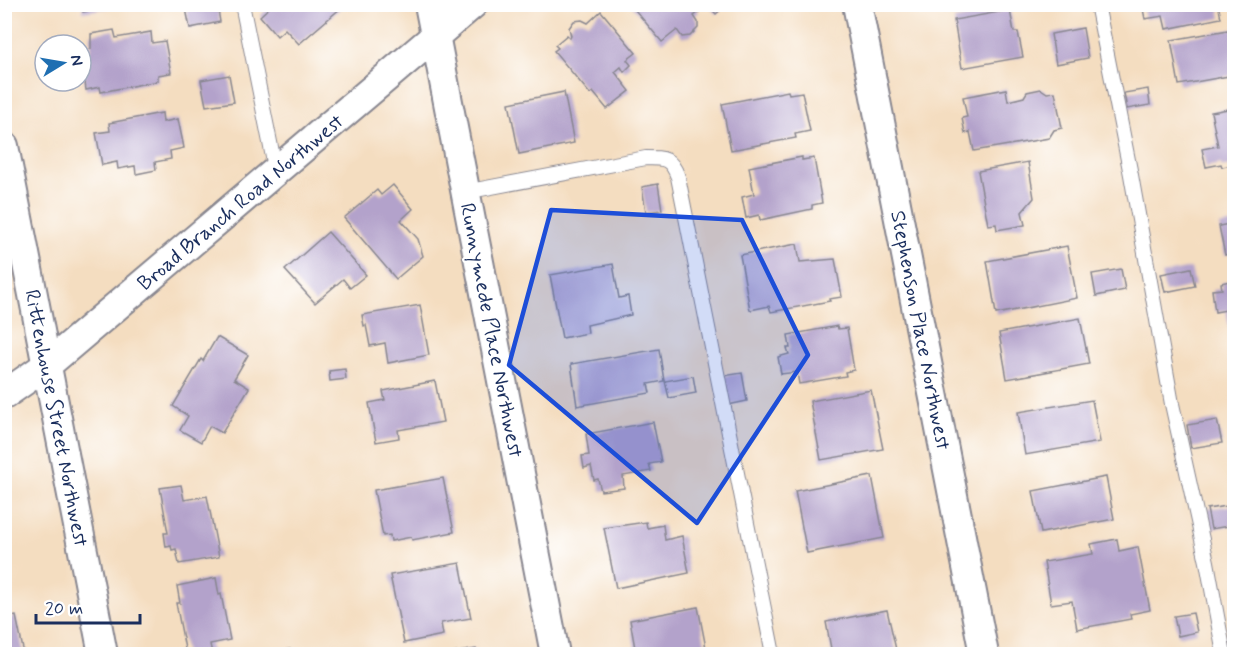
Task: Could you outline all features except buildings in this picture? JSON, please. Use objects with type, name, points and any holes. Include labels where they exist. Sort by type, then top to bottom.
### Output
[{"type":"street","name":"Runnymede Place Northwest","points":[[429,4],[555,654]]},
{"type":"street","name":"Broad Branch Road Northwest","points":[[4,395],[47,365],[473,4]]},
{"type":"street","name":"Stephenson Place Northwest","points":[[857,4],[984,654]]},
{"type":"street","name":"Rittenhouse Street Northwest","points":[[4,146],[103,654]]},
{"type":"lane","points":[[242,4],[276,172]]},
{"type":"lane","points":[[1097,4],[1131,175],[1172,404],[1207,562],[1224,654]]},
{"type":"lane","points":[[465,192],[646,158],[665,159],[674,165],[773,654]]},
{"type":"highlighted area","points":[[551,210],[742,220],[808,355],[697,523],[509,365]]}]
